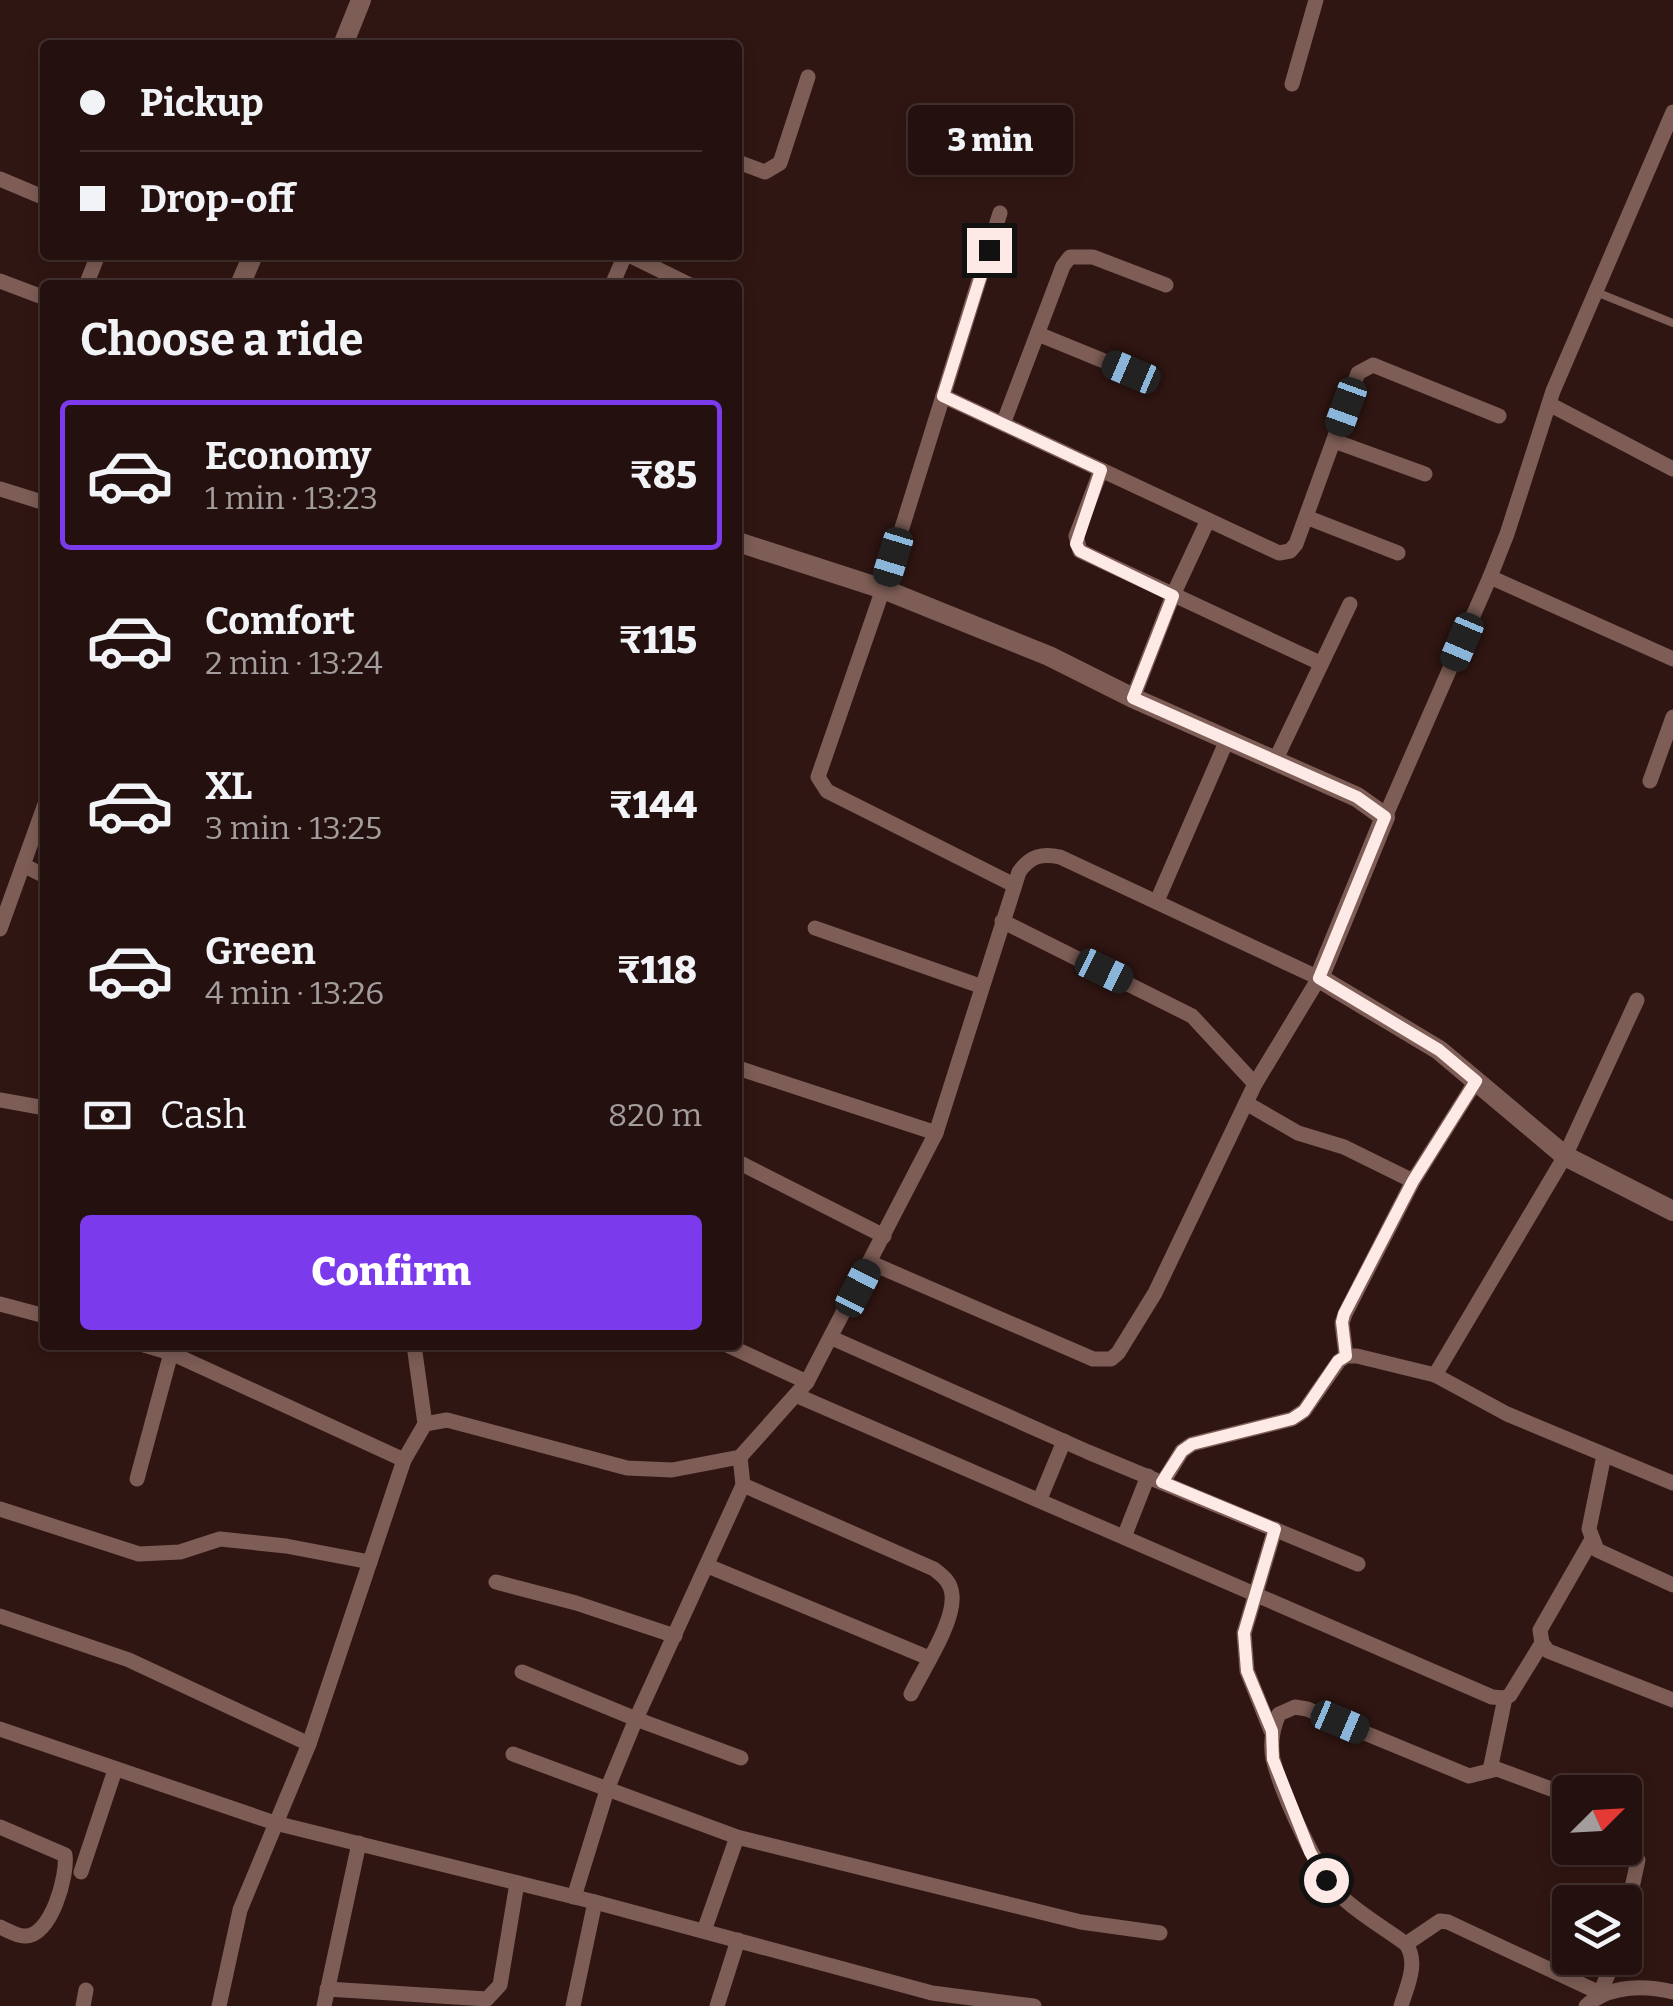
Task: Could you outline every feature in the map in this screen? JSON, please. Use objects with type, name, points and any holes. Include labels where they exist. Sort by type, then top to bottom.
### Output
[{"type":"street","points":[[345,40],[361,0]]},
{"type":"street","points":[[1292,84],[1316,0]]},
{"type":"street","points":[[742,163],[765,172],[780,163],[808,77]]},
{"type":"street","points":[[871,1263],[1093,1359],[1111,1359],[1118,1353],[1155,1293],[1254,1084],[1319,978],[1490,576],[1549,404],[1673,112]]},
{"type":"street","points":[[0,178],[40,196]]},
{"type":"street","points":[[1000,213],[883,589],[818,769],[820,784],[827,791],[1014,885]]},
{"type":"street","points":[[1003,424],[1070,256],[1093,257],[1166,285]]},
{"type":"street","points":[[638,260],[680,280]]},
{"type":"street","points":[[0,282],[40,296]]},
{"type":"street","points":[[1038,334],[1131,372]]},
{"type":"street","points":[[943,396],[1278,553],[1290,552],[1296,544],[1358,373],[1373,365],[1500,416]]},
{"type":"street","points":[[1549,404],[1673,469]]},
{"type":"street","points":[[1334,441],[1425,474]]},
{"type":"street","points":[[1101,470],[1076,544],[1080,551],[1320,663]]},
{"type":"street","points":[[0,489],[40,501]]},
{"type":"street","points":[[1306,517],[1398,552]]},
{"type":"street","points":[[1133,698],[1208,520]]},
{"type":"street","points":[[742,543],[883,589],[1049,656],[1133,698],[1357,797],[1385,817]]},
{"type":"street","points":[[1490,576],[1673,659]]},
{"type":"street","points":[[1275,761],[1350,604]]},
{"type":"street","points":[[1650,781],[1673,717]]},
{"type":"street","points":[[1157,902],[1227,740]]},
{"type":"street","points":[[0,929],[40,817]]},
{"type":"street","points":[[424,1424],[447,1420],[627,1468],[672,1470],[740,1457],[803,1389],[871,1263],[936,1132],[1014,885],[1026,862],[1047,854],[1319,978],[1439,1050],[1565,1156],[1673,1211]]},
{"type":"street","points":[[22,865],[40,874]]},
{"type":"street","points":[[1002,921],[1192,1016],[1254,1084]]},
{"type":"street","points":[[815,928],[980,986]]},
{"type":"street","points":[[1435,1375],[1565,1156],[1637,1000]]},
{"type":"street","points":[[742,1069],[936,1132]]},
{"type":"street","points":[[1346,1356],[1344,1314],[1413,1181],[1476,1081]]},
{"type":"street","points":[[0,1100],[40,1107]]},
{"type":"street","points":[[1246,1102],[1298,1134],[1344,1148],[1413,1181]]},
{"type":"street","points":[[742,1164],[884,1236]]},
{"type":"street","points":[[0,1304],[40,1315]]},
{"type":"street","points":[[832,1338],[1064,1441],[1358,1564]]},
{"type":"street","points":[[161,1350],[404,1460]]},
{"type":"street","points":[[219,2006],[240,1910],[309,1744],[404,1460],[424,1424],[415,1350]]},
{"type":"street","points":[[737,1350],[803,1389],[1040,1499],[1252,1595],[1492,1697],[1505,1698]]},
{"type":"street","points":[[137,1478],[171,1353]]},
{"type":"street","points":[[1124,1537],[1155,1479],[1182,1451],[1192,1444],[1280,1424],[1304,1411],[1338,1361],[1346,1356],[1435,1375],[1507,1414],[1673,1484]]},
{"type":"street","points":[[1040,1499],[1064,1441]]},
{"type":"street","points":[[1604,1454],[1589,1529],[1591,1541],[1597,1550],[1673,1585]]},
{"type":"street","points":[[574,1897],[608,1787],[743,1486],[740,1457]]},
{"type":"street","points":[[743,1486],[934,1568],[948,1580],[952,1595],[948,1618],[911,1694]]},
{"type":"street","points":[[0,1509],[139,1554],[180,1552],[220,1539],[286,1546],[370,1562]]},
{"type":"street","points":[[1275,1529],[1252,1595],[1244,1633],[1247,1671],[1272,1731],[1273,1759],[1310,1852],[1326,1880],[1344,1899],[1406,1944],[1413,1963],[1401,2006]]},
{"type":"street","points":[[1591,1541],[1540,1630],[1542,1643],[1548,1651],[1673,1700]]},
{"type":"street","points":[[708,1566],[929,1658]]},
{"type":"street","points":[[496,1582],[576,1603],[675,1636]]},
{"type":"street","points":[[0,1616],[129,1660],[309,1744]]},
{"type":"street","points":[[1490,1770],[1505,1698],[1542,1643]]},
{"type":"street","points":[[522,1672],[741,1758]]},
{"type":"street","points":[[1272,1731],[1278,1714],[1308,1708],[1469,1776],[1497,1769],[1552,1789]]},
{"type":"street","points":[[0,1730],[274,1823],[738,1940],[930,2000],[1034,2006]]},
{"type":"street","points":[[513,1754],[736,1837],[1082,1922],[1160,1933]]},
{"type":"street","points":[[81,1872],[115,1770]]},
{"type":"street","points":[[0,1827],[56,1848],[65,1854],[67,1866],[49,1920],[39,1932],[24,1936],[0,1928]]},
{"type":"street","points":[[704,1931],[736,1837]]},
{"type":"street","points":[[324,2006],[359,1843]]},
{"type":"street","points":[[327,1989],[487,1999],[500,1985],[516,1883]]},
{"type":"street","points":[[572,2006],[595,1902]]},
{"type":"street","points":[[1406,1944],[1440,1921],[1448,1922],[1600,1994],[1638,1988],[1673,1992]]},
{"type":"street","points":[[716,2006],[738,1940]]},
{"type":"street","points":[[1586,2006],[1600,1994],[1608,1975]]},
{"type":"lane","points":[[1596,292],[1673,323]]},
{"type":"route","points":[[989,250],[943,396],[1101,470],[1076,536],[1080,551],[1173,596],[1133,698],[1357,797],[1385,817],[1319,978],[1439,1050],[1476,1081],[1413,1181],[1344,1314],[1346,1356],[1338,1361],[1315,1397],[1304,1411],[1280,1424],[1192,1444],[1182,1451],[1162,1482],[1275,1529],[1252,1595],[1244,1633],[1247,1671],[1272,1731],[1273,1759],[1310,1852],[1326,1880]]}]
